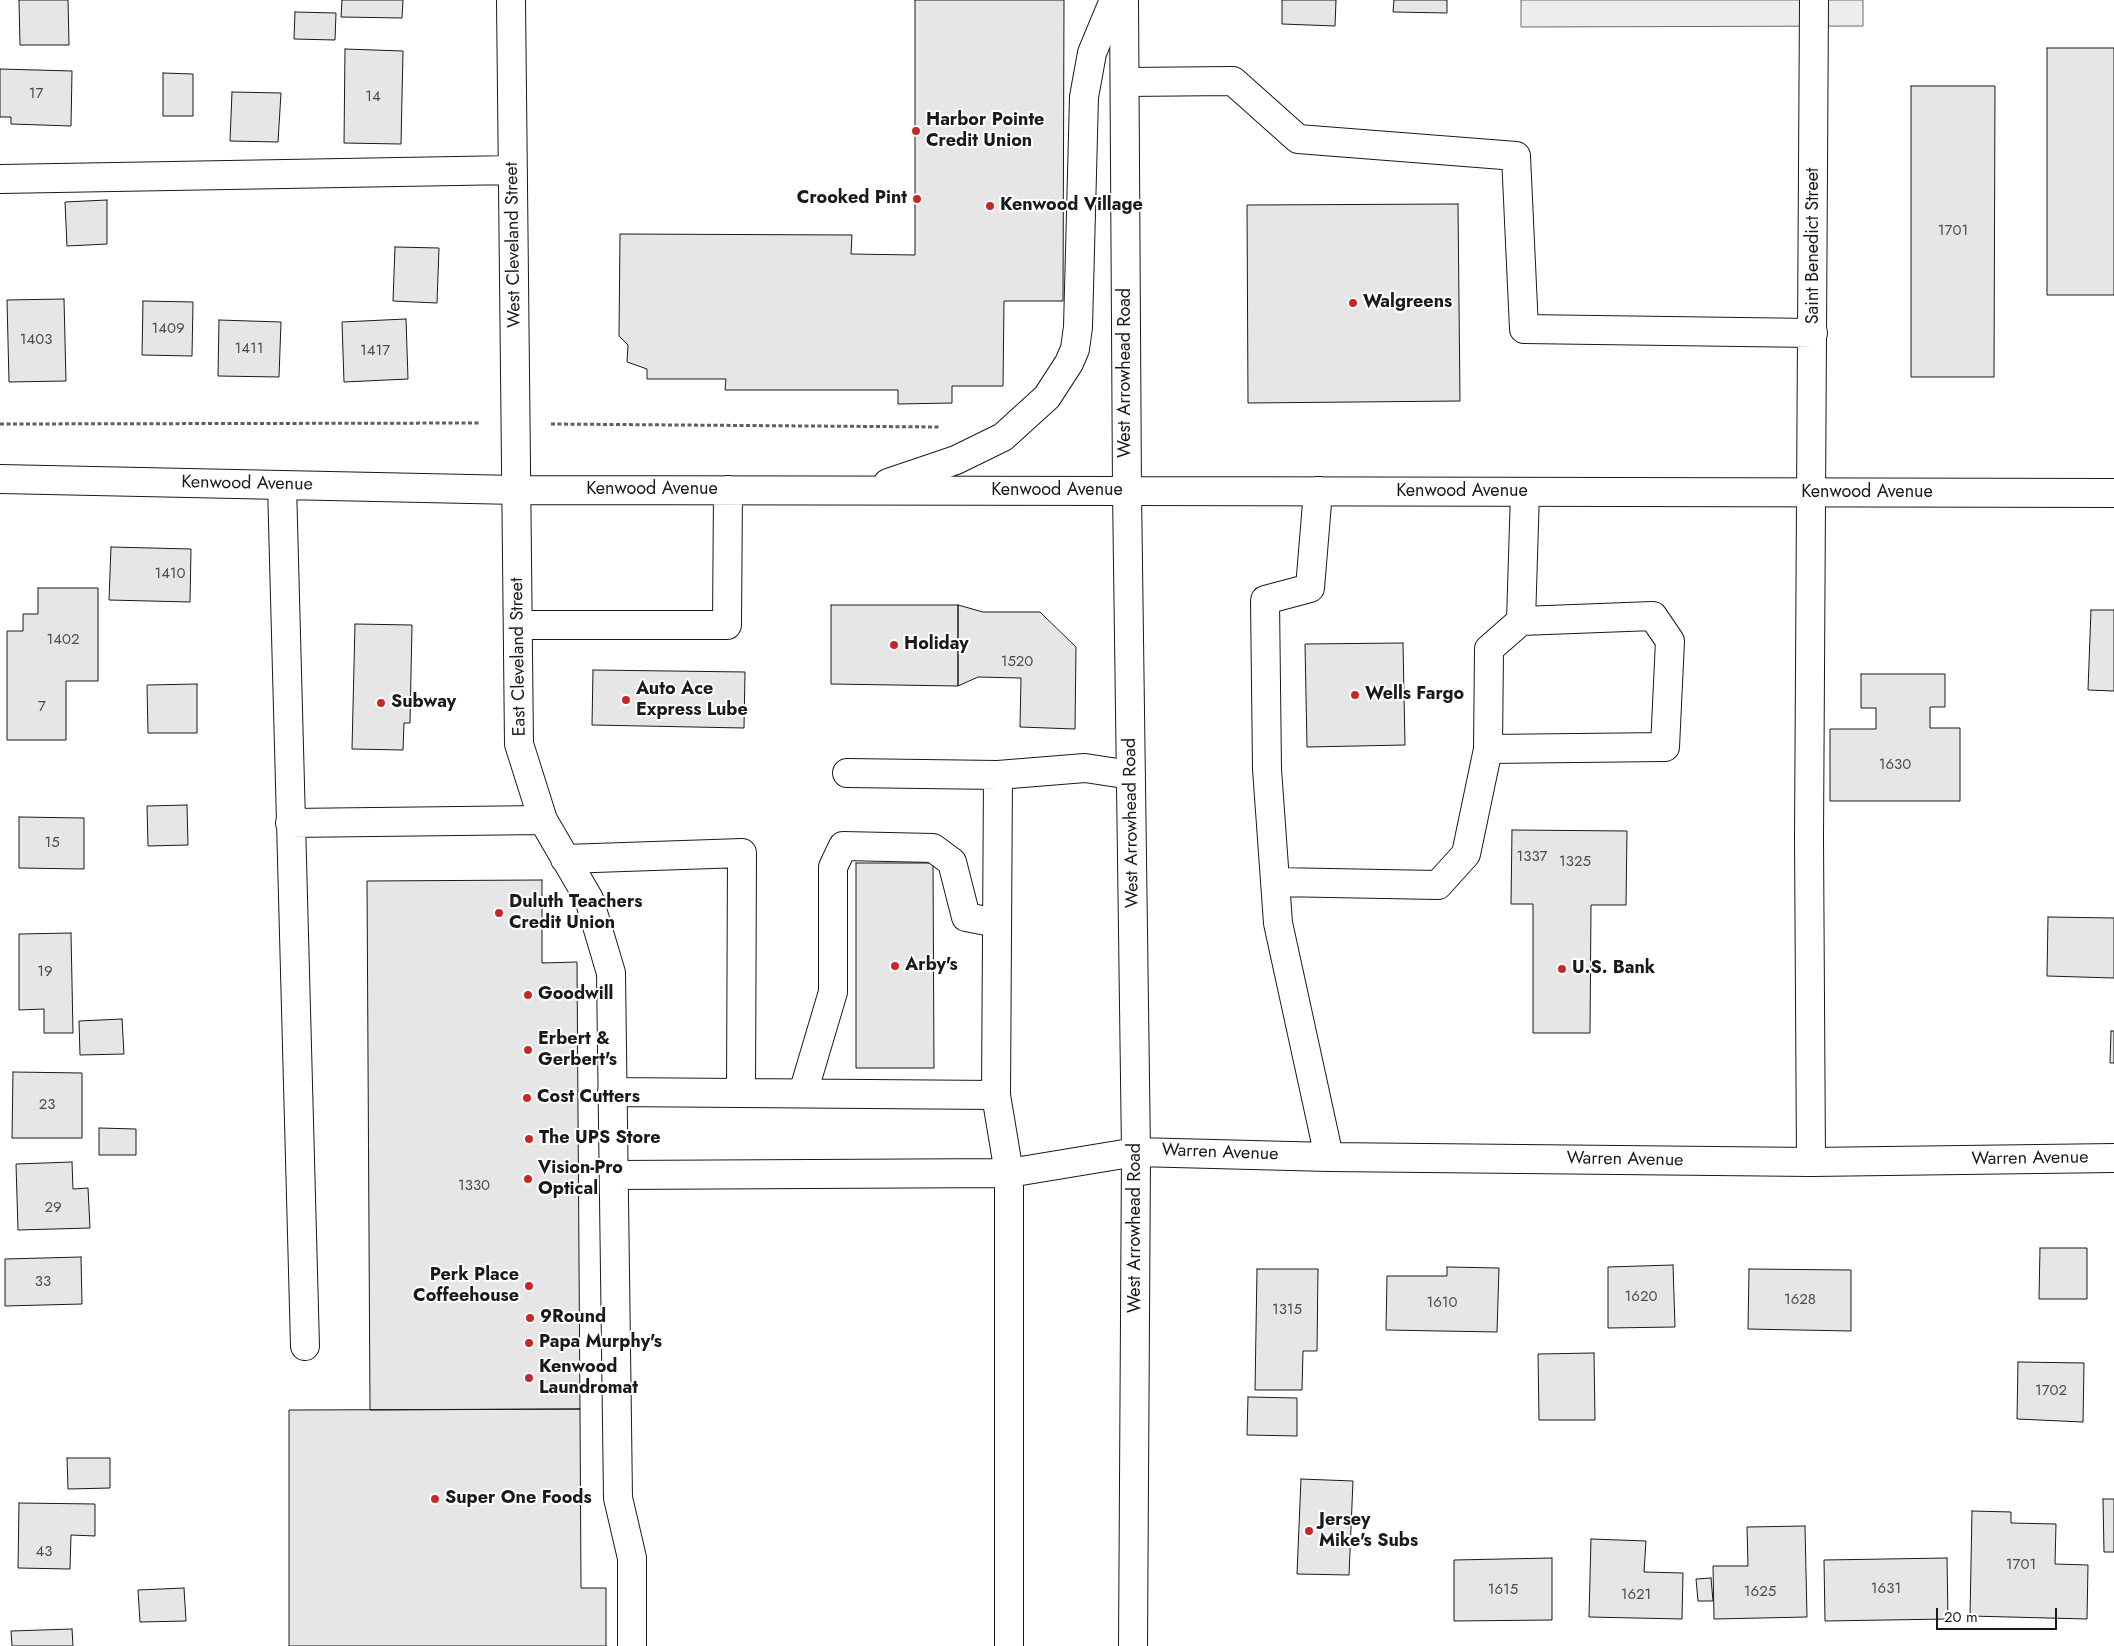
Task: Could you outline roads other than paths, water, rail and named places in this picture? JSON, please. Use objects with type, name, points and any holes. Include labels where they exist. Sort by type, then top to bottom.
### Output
[{"type":"street","name":"West Cleveland Street","points":[[511,0],[517,490]]},
{"type":"street","points":[[867,490],[956,460],[1003,437],[1047,398],[1069,363],[1075,349],[1078,327],[1084,96],[1092,53],[1114,0]]},
{"type":"street","name":"West Arrowhead Road","points":[[1124,0],[1127,491],[1136,1152],[1134,1646]]},
{"type":"street","name":"Saint Benedict Street","points":[[1811,1162],[1809,838],[1813,493],[1814,0]]},
{"type":"street","points":[[1125,82],[1233,81],[1298,139],[1516,156],[1524,329],[1813,333]]},
{"type":"street","points":[[0,179],[512,170]]},
{"type":"street","name":"Kenwood Avenue","points":[[0,479],[517,490],[2114,494]]},
{"type":"street","points":[[282,485],[305,1346]]},
{"type":"street","name":"East Cleveland Street","points":[[517,490],[519,744],[543,820],[589,899],[611,973],[618,1498],[632,1558],[632,1646]]},
{"type":"street","points":[[519,625],[727,624],[728,490]]},
{"type":"street","points":[[1318,491],[1310,588],[1266,600],[1267,769],[1278,923],[1329,1157]]},
{"type":"street","points":[[1521,621],[1525,492]]},
{"type":"street","points":[[1275,882],[1438,886],[1466,854],[1488,749],[1489,649],[1521,621],[1653,616],[1670,641],[1665,747],[1488,749]]},
{"type":"street","points":[[847,773],[998,774],[1085,768],[1131,774]]},
{"type":"street","points":[[998,774],[996,1095],[1009,1173],[1009,1646]]},
{"type":"street","points":[[290,823],[543,820]]},
{"type":"street","points":[[804,1093],[832,992],[832,867],[843,846],[933,848],[952,862],[966,917],[997,923]]},
{"type":"street","points":[[565,858],[742,854],[741,1093]]},
{"type":"street","points":[[612,1092],[996,1095]]},
{"type":"street","name":"Warren Avenue","points":[[615,1175],[1009,1173],[1136,1152],[1329,1157],[1811,1162],[2114,1158]]},
{"type":"place","name":"Harbor Pointe Credit Union","points":[[916,131]]},
{"type":"place","name":"Crooked Pint","points":[[917,199]]},
{"type":"place","name":"Kenwood Village","points":[[990,206]]},
{"type":"place","name":"Walgreens","points":[[1353,303]]},
{"type":"place","name":"Holiday","points":[[894,645]]},
{"type":"place","name":"Wells Fargo","points":[[1355,695]]},
{"type":"place","name":"Auto Ace Express Lube","points":[[626,700]]},
{"type":"place","name":"Subway","points":[[381,703]]},
{"type":"place","name":"Duluth Teachers Credit Union","points":[[499,913]]},
{"type":"place","name":"Arby's","points":[[895,966]]},
{"type":"place","name":"U.S. Bank","points":[[1562,969]]},
{"type":"place","name":"Goodwill","points":[[528,995]]},
{"type":"place","name":"Erbert & Gerbert's","points":[[528,1050]]},
{"type":"place","name":"Cost Cutters","points":[[527,1098]]},
{"type":"place","name":"The UPS Store","points":[[529,1139]]},
{"type":"place","name":"Vision-Pro Optical","points":[[528,1179]]},
{"type":"place","name":"Perk Place Coffeehouse","points":[[529,1286]]},
{"type":"place","name":"9Round","points":[[530,1318]]},
{"type":"place","name":"Papa Murphy's","points":[[529,1343]]},
{"type":"place","name":"Kenwood Laundromat","points":[[529,1378]]},
{"type":"place","name":"Super One Foods","points":[[435,1499]]},
{"type":"place","name":"Jersey Mike's Subs","points":[[1309,1531]]}]
